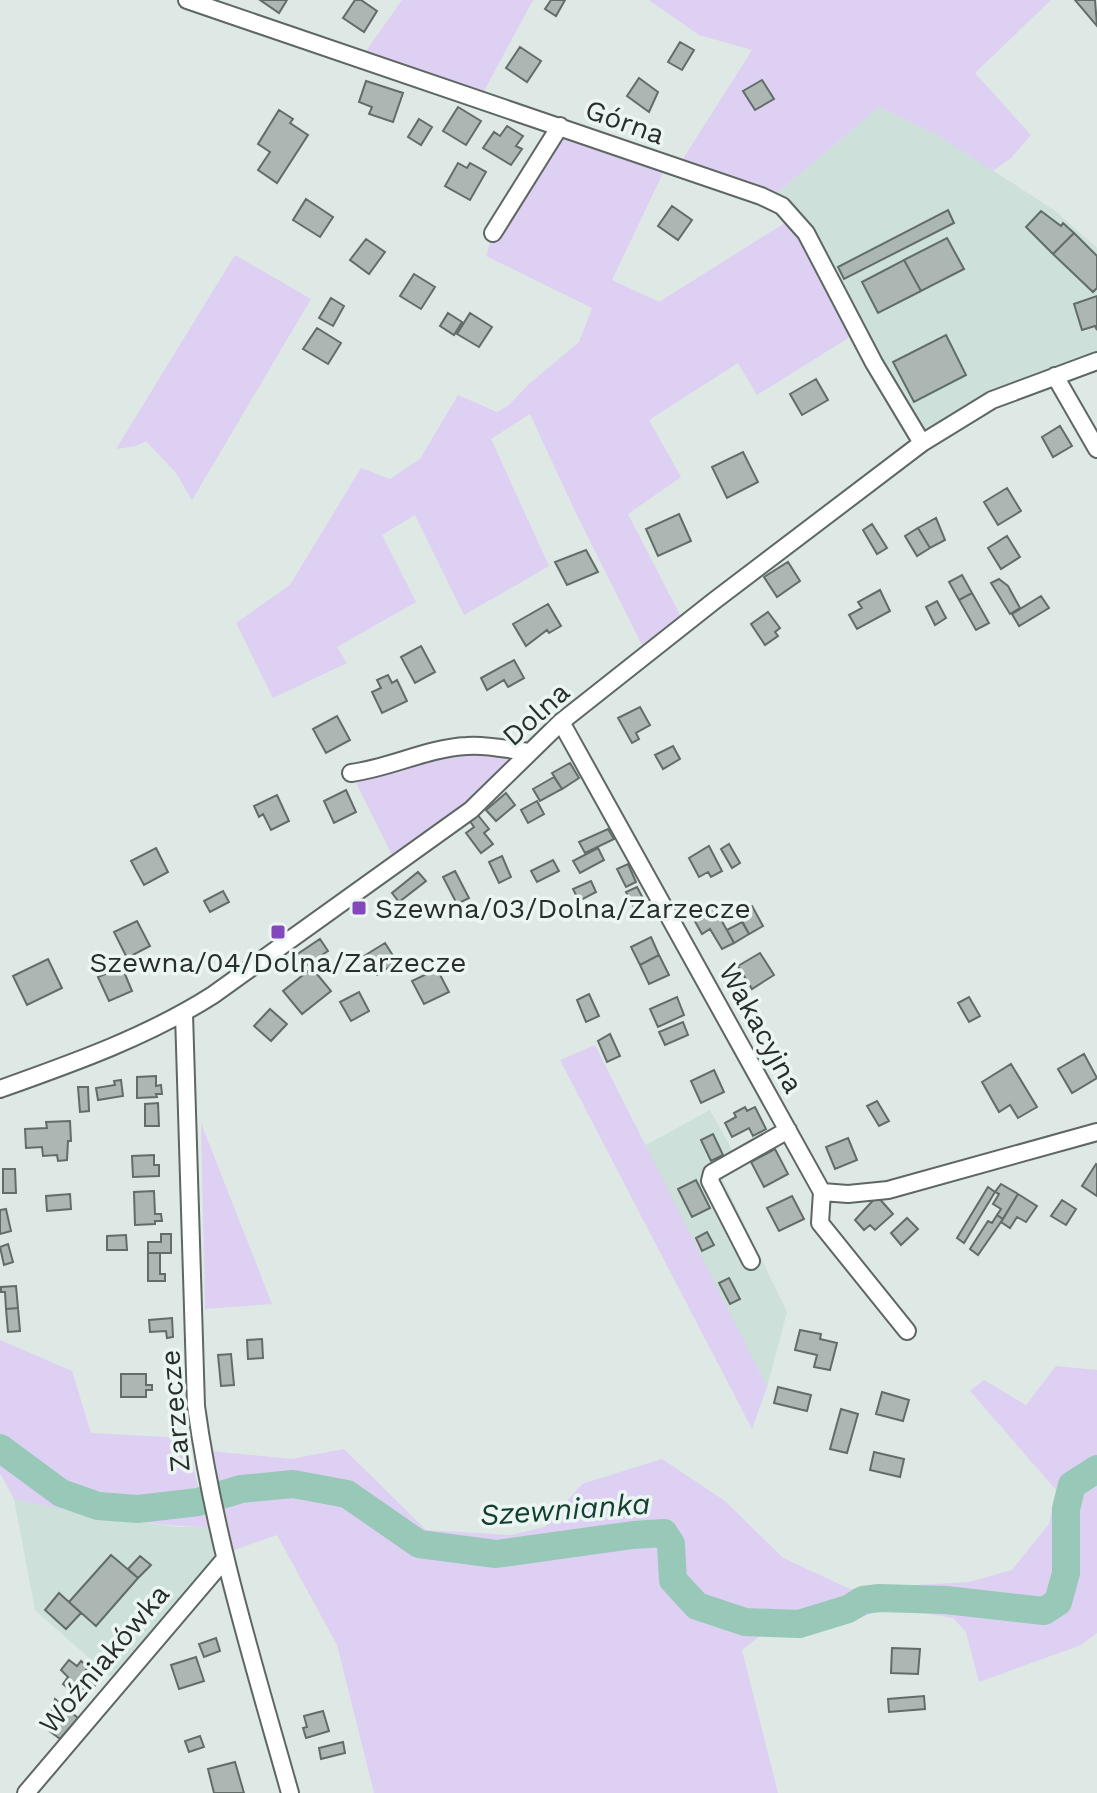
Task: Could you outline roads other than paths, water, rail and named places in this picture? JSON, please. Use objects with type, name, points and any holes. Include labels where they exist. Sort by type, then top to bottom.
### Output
[{"type":"street","name":"Górna","points":[[187,0],[560,126],[782,206],[806,233],[874,363],[922,443]]},
{"type":"street","points":[[493,233],[560,126]]},
{"type":"street","name":"Dolna","points":[[0,1089],[106,1049],[184,1014],[471,810],[561,722],[738,582],[922,443],[992,400],[1097,361]]},
{"type":"street","points":[[1055,376],[1097,449]]},
{"type":"street","name":"Wakacyjna","points":[[561,722],[822,1192],[820,1223],[907,1331]]},
{"type":"street","points":[[351,773],[370,771],[444,749],[469,745],[529,752]]},
{"type":"street","name":"Zarzecze","points":[[184,1014],[196,1406],[224,1560],[290,1793]]},
{"type":"street","points":[[751,1261],[710,1181],[712,1173],[788,1130]]},
{"type":"street","points":[[822,1192],[848,1194],[888,1190],[1097,1132]]},
{"type":"street","name":"Woźniakówka","points":[[26,1793],[224,1560]]},
{"type":"waterway","name":"Szewnianka","points":[[0,1448],[61,1493],[98,1506],[138,1509],[198,1502],[241,1489],[293,1484],[347,1494],[419,1544],[496,1554],[664,1533],[671,1544],[673,1580],[697,1606],[745,1622],[799,1624],[848,1609],[863,1600],[879,1598],[946,1600],[1044,1611],[1058,1602],[1066,1573],[1066,1509],[1072,1485],[1097,1469]]},
{"type":"place","name":"Szewna/03/Dolna/Zarzecze","points":[[359,908]]},
{"type":"place","name":"Szewna/04/Dolna/Zarzecze","points":[[278,932]]}]
